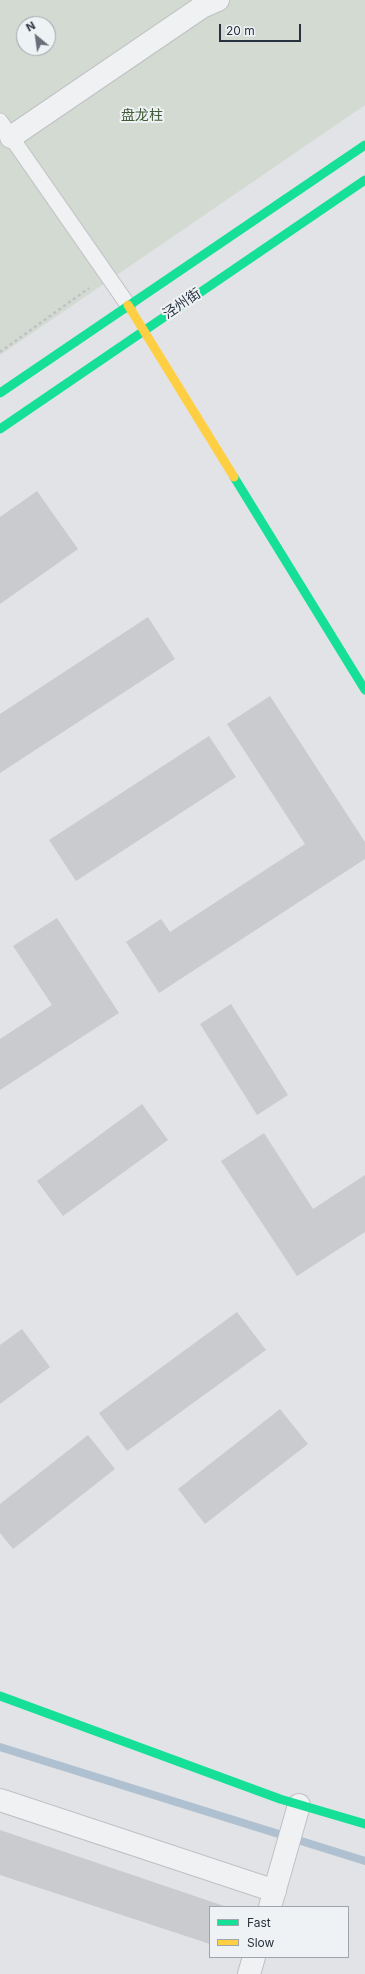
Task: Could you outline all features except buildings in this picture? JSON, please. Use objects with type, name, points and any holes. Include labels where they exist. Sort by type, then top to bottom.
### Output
[{"type":"main road","points":[[0,393],[365,145]]},
{"type":"main road","name":"泾州街","points":[[0,429],[365,180]]},
{"type":"main road","points":[[128,305],[142,331],[365,690]]},
{"type":"main road","points":[[0,1696],[297,1812],[365,1824]]},
{"type":"street","points":[[6,129],[202,7],[218,0]]},
{"type":"street","points":[[0,1800],[272,1899],[297,1812]]},
{"type":"street","points":[[249,1974],[254,1958]]},
{"type":"lane","points":[[6,129],[128,305]]},
{"type":"path","points":[[0,352],[107,275]]},
{"type":"green space","name":"盘龙柱","points":[[0,0],[365,0],[365,105],[0,355]]},
{"type":"waterway","points":[[0,1747],[365,1861]]},
{"type":"traffic: fast","points":[[0,393],[365,145]]},
{"type":"traffic: fast","points":[[0,429],[365,180]]},
{"type":"traffic: fast","points":[[234,477],[365,690]]},
{"type":"traffic: fast","points":[[0,1696],[280,1799],[365,1824]]},
{"type":"traffic: slow","points":[[128,305],[234,477]]}]
